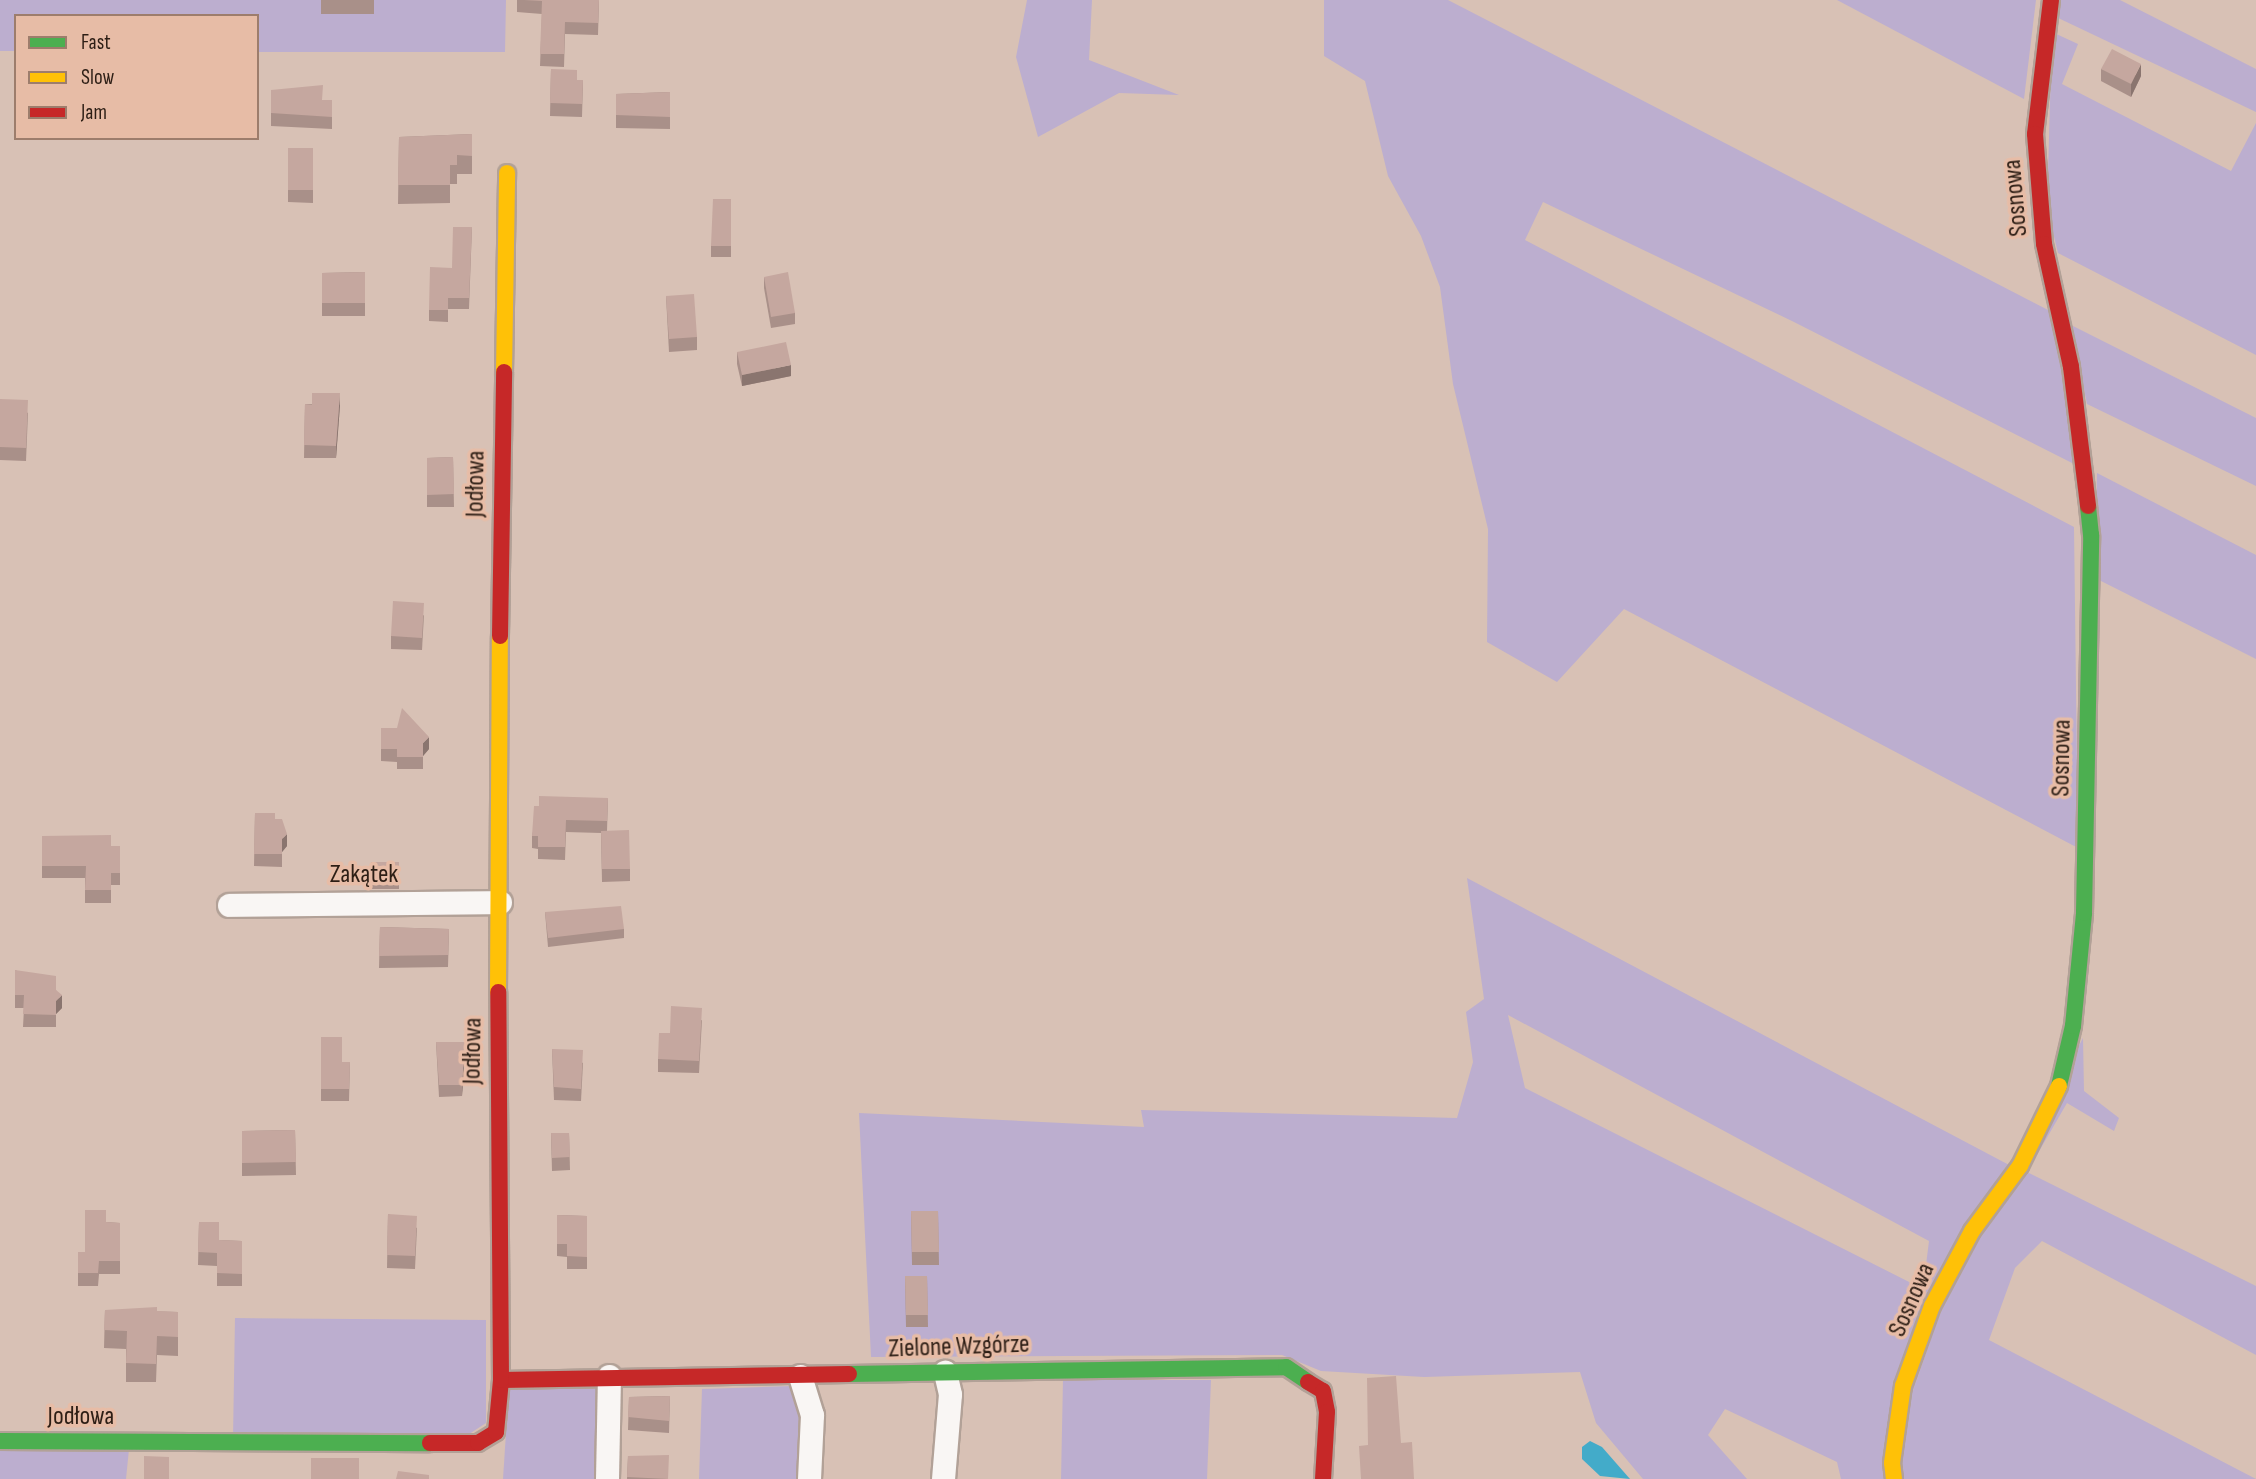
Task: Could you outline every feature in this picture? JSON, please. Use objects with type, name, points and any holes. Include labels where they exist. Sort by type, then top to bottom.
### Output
[{"type":"street","name":"Sosnowa","points":[[1894,1479],[1892,1463],[1903,1386],[1932,1306],[1972,1231],[2020,1166],[2060,1084],[2073,1026],[2084,913],[2091,535],[2071,367],[2043,244],[2035,134],[2051,0]]},
{"type":"street","name":"Jodłowa","points":[[0,1441],[478,1443],[496,1432],[501,1380],[496,1116],[500,902],[498,679],[507,173]]},
{"type":"street","name":"Zakątek","points":[[229,905],[500,902]]},
{"type":"street","name":"Zielone Wzgórze","points":[[501,1380],[609,1376],[800,1376],[1286,1367],[1323,1391],[1327,1412],[1323,1479]]},
{"type":"street","points":[[943,1479],[950,1394],[945,1372]]},
{"type":"street","points":[[607,1479],[609,1376]]},
{"type":"street","points":[[800,1376],[812,1415],[809,1479]]},
{"type":"shaded area","points":[[0,0],[506,0],[505,52],[259,52],[259,14],[14,14],[14,51],[0,51]]},
{"type":"shaded area","points":[[1027,0],[1092,0],[1089,60],[1179,95],[1119,93],[1038,137],[1016,57]]},
{"type":"shaded area","points":[[1324,0],[1448,0],[2052,312],[2076,465],[1794,322],[1543,202],[1525,240],[2074,527],[2078,848],[1624,609],[1557,682],[1487,642],[1488,529],[1453,384],[1440,287],[1421,236],[1388,176],[1365,81],[1324,56]]},
{"type":"shaded area","points":[[1837,0],[2036,0],[2024,99]]},
{"type":"shaded area","points":[[2058,0],[2120,0],[2256,69],[2256,112],[2054,16]]},
{"type":"shaded area","points":[[2052,32],[2078,44],[2062,84],[2231,171],[2256,123],[2256,355],[2058,253],[2047,208]]},
{"type":"shaded area","points":[[2071,325],[2256,418],[2256,486],[2087,404]]},
{"type":"shaded area","points":[[2097,473],[2256,555],[2256,659],[2095,578]]},
{"type":"shaded area","points":[[1467,878],[2011,1166],[1965,1230],[1885,1479],[1841,1479],[1837,1462],[1725,1409],[1708,1435],[1747,1479],[1643,1479],[1596,1423],[1580,1372],[1424,1377],[1321,1371],[1282,1355],[871,1357],[859,1113],[1144,1127],[1141,1110],[1457,1118],[1473,1062],[1466,1012],[1484,999]],"holes":[[[1508,1015],[1929,1241],[1923,1289],[1525,1088]]]},
{"type":"shaded area","points":[[2083,1038],[2084,1091],[2119,1118],[2114,1131],[2067,1103],[2027,1172],[2256,1286],[2256,1355],[2042,1241],[2015,1268],[1989,1340],[2256,1479],[1899,1479],[1904,1417],[1939,1315]]},
{"type":"shaded area","points":[[235,1318],[486,1320],[486,1423],[463,1438],[233,1438]]},
{"type":"shaded area","points":[[1063,1380],[1211,1380],[1207,1479],[1061,1479]]},
{"type":"shaded area","points":[[793,1386],[805,1416],[802,1479],[699,1479],[702,1389]]},
{"type":"shaded area","points":[[509,1387],[596,1389],[605,1405],[602,1479],[503,1479]]},
{"type":"shaded area","points":[[129,1449],[126,1479],[0,1479],[0,1451]]},
{"type":"water","points":[[1590,1441],[1602,1447],[1630,1479],[1600,1476],[1582,1459],[1582,1447]]},
{"type":"building","points":[[524,0],[599,0],[598,23],[565,22],[564,54],[540,54],[542,1]]},
{"type":"building","points":[[2112,49],[2141,64],[2131,84],[2101,69]]},
{"type":"building","points":[[551,69],[577,70],[577,80],[583,80],[582,104],[550,103]]},
{"type":"building","points":[[323,85],[322,100],[332,100],[332,117],[271,113],[271,90]]},
{"type":"building","points":[[670,92],[670,117],[616,115],[616,94]]},
{"type":"building","points":[[472,134],[472,156],[457,155],[457,165],[450,165],[450,185],[398,185],[399,137]]},
{"type":"building","points":[[288,148],[313,148],[313,190],[288,190]]},
{"type":"building","points":[[713,199],[731,199],[731,246],[711,246]]},
{"type":"building","points":[[453,227],[472,227],[469,298],[448,298],[448,310],[429,310],[430,267],[452,268]]},
{"type":"building","points":[[365,272],[365,303],[322,303],[322,273]]},
{"type":"building","points":[[788,272],[795,313],[771,317],[764,277]]},
{"type":"building","points":[[694,294],[697,337],[669,339],[666,296]]},
{"type":"building","points":[[786,342],[791,365],[742,375],[737,352]]},
{"type":"building","points":[[312,393],[340,393],[336,446],[304,445],[305,404],[312,405]]},
{"type":"building","points":[[0,399],[28,400],[26,448],[0,447]]},
{"type":"building","points":[[453,457],[454,494],[427,495],[427,458]]},
{"type":"building","points":[[393,601],[424,603],[422,638],[391,636]]},
{"type":"building","points":[[402,708],[429,737],[423,743],[423,757],[397,757],[397,749],[381,749],[381,728],[397,728]]},
{"type":"building","points":[[539,796],[608,798],[607,821],[566,820],[565,847],[538,847],[538,836],[532,836],[534,806],[539,806]]},
{"type":"building","points":[[255,813],[275,813],[275,819],[282,819],[287,834],[282,839],[282,854],[254,854]]},
{"type":"building","points":[[629,830],[630,869],[602,869],[601,831]]},
{"type":"building","points":[[111,835],[111,846],[120,846],[120,873],[111,873],[111,890],[85,890],[86,866],[42,866],[42,836]]},
{"type":"building","points":[[371,862],[399,862],[399,877],[371,877]]},
{"type":"building","points":[[621,906],[624,929],[548,938],[545,912]]},
{"type":"building","points":[[380,927],[449,929],[448,955],[379,956]]},
{"type":"building","points":[[15,970],[56,976],[56,990],[62,995],[56,1001],[56,1015],[23,1014],[24,995],[15,995]]},
{"type":"building","points":[[671,1006],[702,1008],[699,1061],[658,1059],[659,1033],[670,1033]]},
{"type":"building","points":[[321,1037],[342,1037],[342,1062],[350,1062],[349,1089],[321,1089]]},
{"type":"building","points":[[436,1042],[465,1042],[462,1085],[439,1085]]},
{"type":"building","points":[[552,1049],[583,1050],[581,1089],[554,1087]]},
{"type":"building","points":[[295,1130],[296,1162],[242,1163],[242,1131]]},
{"type":"building","points":[[551,1133],[569,1133],[570,1157],[552,1158]]},
{"type":"building","points":[[85,1210],[106,1210],[106,1222],[120,1223],[120,1261],[99,1261],[98,1273],[78,1273],[78,1252],[85,1252]]},
{"type":"building","points":[[911,1211],[938,1211],[939,1252],[912,1252]]},
{"type":"building","points":[[388,1214],[417,1216],[415,1256],[387,1255]]},
{"type":"building","points":[[557,1215],[587,1216],[587,1257],[567,1256],[567,1244],[557,1244]]},
{"type":"building","points":[[199,1222],[219,1222],[219,1240],[242,1241],[242,1274],[217,1273],[217,1253],[198,1252]]},
{"type":"building","points":[[905,1276],[927,1276],[928,1315],[906,1315]]},
{"type":"building","points":[[157,1307],[157,1311],[178,1312],[178,1337],[157,1336],[156,1364],[126,1363],[127,1331],[104,1330],[105,1310]]},
{"type":"building","points":[[1396,1376],[1401,1443],[1412,1442],[1414,1479],[1361,1479],[1359,1446],[1368,1445],[1367,1378]]},
{"type":"building","points":[[670,1396],[669,1421],[628,1417],[629,1397]]},
{"type":"building","points":[[669,1455],[668,1479],[627,1477],[628,1456]]},
{"type":"building","points":[[144,1456],[169,1457],[169,1479],[144,1479]]},
{"type":"building","points":[[311,1458],[359,1458],[359,1479],[311,1479]]},
{"type":"building","points":[[398,1471],[429,1475],[429,1479],[396,1479]]},
{"type":"traffic: fast","points":[[2059,1086],[2073,1026],[2084,913],[2091,535],[2088,506]]},
{"type":"traffic: fast","points":[[849,1374],[1286,1367],[1308,1382]]},
{"type":"traffic: fast","points":[[0,1441],[430,1443]]},
{"type":"traffic: slow","points":[[504,372],[507,173]]},
{"type":"traffic: slow","points":[[498,992],[500,636]]},
{"type":"traffic: slow","points":[[1894,1479],[1892,1463],[1903,1386],[1932,1306],[1972,1231],[2020,1166],[2059,1086]]},
{"type":"traffic: jam","points":[[2051,0],[2035,134],[2044,244],[2071,367],[2088,506]]},
{"type":"traffic: jam","points":[[500,636],[504,372]]},
{"type":"traffic: jam","points":[[430,1443],[478,1443],[496,1432],[501,1380],[498,992]]},
{"type":"traffic: jam","points":[[501,1380],[849,1374]]},
{"type":"traffic: jam","points":[[1308,1382],[1323,1391],[1327,1412],[1323,1479]]}]
